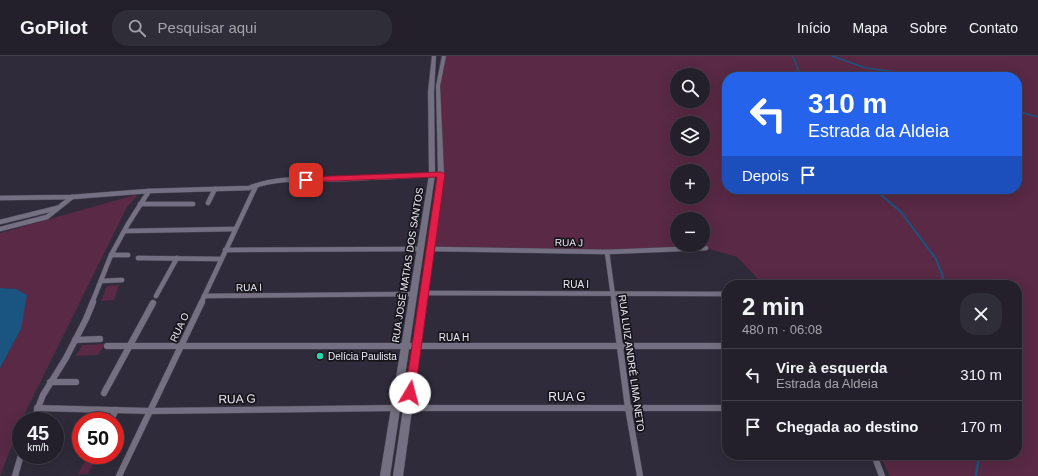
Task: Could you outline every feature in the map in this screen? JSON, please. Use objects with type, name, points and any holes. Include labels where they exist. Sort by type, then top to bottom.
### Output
[{"type":"main road","name":"RUA JOSÉ MATIAS DOS SANTOS","points":[[385,476],[432,175],[431,92],[434,56]]},
{"type":"main road","name":"RUA JOSÉ MATIAS DOS SANTOS","points":[[398,476],[441,174],[438,86],[444,56]]},
{"type":"street","points":[[0,198],[72,197],[149,191],[249,188],[264,182],[286,180],[441,174]]},
{"type":"street","name":"RUA O","points":[[119,476],[256,186]]},
{"type":"street","points":[[208,204],[216,189]]},
{"type":"street","points":[[35,412],[50,382],[66,358],[75,340],[101,282],[111,255],[149,191]]},
{"type":"street","points":[[0,229],[47,217],[72,197]]},
{"type":"street","points":[[140,204],[193,204]]},
{"type":"street","points":[[0,222],[58,208]]},
{"type":"street","points":[[125,231],[235,229]]},
{"type":"street","points":[[225,250],[421,249]]},
{"type":"street","name":"RUA J","points":[[431,249],[607,252],[670,249]]},
{"type":"street","name":"RUA LUIZ ANDRÉ LIMA NETO","points":[[607,252],[628,408],[640,476]]},
{"type":"street","points":[[111,255],[128,255]]},
{"type":"street","points":[[138,258],[221,259]]},
{"type":"street","points":[[156,296],[177,258]]},
{"type":"street","points":[[101,282],[122,280]]},
{"type":"street","name":"RUA I","points":[[204,296],[414,294]]},
{"type":"street","name":"RUA I","points":[[424,294],[722,294]]},
{"type":"street","points":[[104,393],[153,303]]},
{"type":"street","points":[[75,340],[100,339]]},
{"type":"street","name":"RUA H","points":[[107,346],[722,346]]},
{"type":"street","points":[[50,382],[76,382]]},
{"type":"street","name":"RUA G","points":[[37,408],[151,410],[396,408]]},
{"type":"street","name":"RUA G","points":[[408,408],[722,408]]},
{"type":"street","points":[[876,460],[882,476]]},
{"type":"street","points":[[16,476],[19,464]]},
{"type":"shaded area","points":[[444,56],[1038,56],[1038,476],[890,476],[882,460],[1022,460],[1022,280],[759,280],[737,257],[710,249],[710,212],[670,212],[670,249],[607,252],[431,249],[441,174],[438,86]]},
{"type":"shaded area","points":[[135,195],[137,196],[127,207],[25,412],[12,412],[12,445],[0,476],[0,368],[21,329],[16,289],[0,288],[0,233]]},
{"type":"shaded area","points":[[119,285],[114,300],[101,301],[107,286]]},
{"type":"shaded area","points":[[105,344],[98,355],[76,356],[82,345]]},
{"type":"shaded area","points":[[83,464],[93,464],[88,474],[78,474]]},
{"type":"water","points":[[0,288],[16,289],[27,295],[21,329],[0,368]]},
{"type":"waterway","points":[[793,56],[799,72]]},
{"type":"waterway","points":[[832,56],[866,68],[896,72]]},
{"type":"waterway","points":[[1022,112],[1038,117]]},
{"type":"waterway","points":[[880,194],[901,212],[936,259],[944,280]]},
{"type":"waterway","points":[[976,476],[978,460]]},
{"type":"place","name":"Delícia Paulista","points":[[320,356]]},
{"type":"route","points":[[306,180],[441,174],[410,393]]}]
